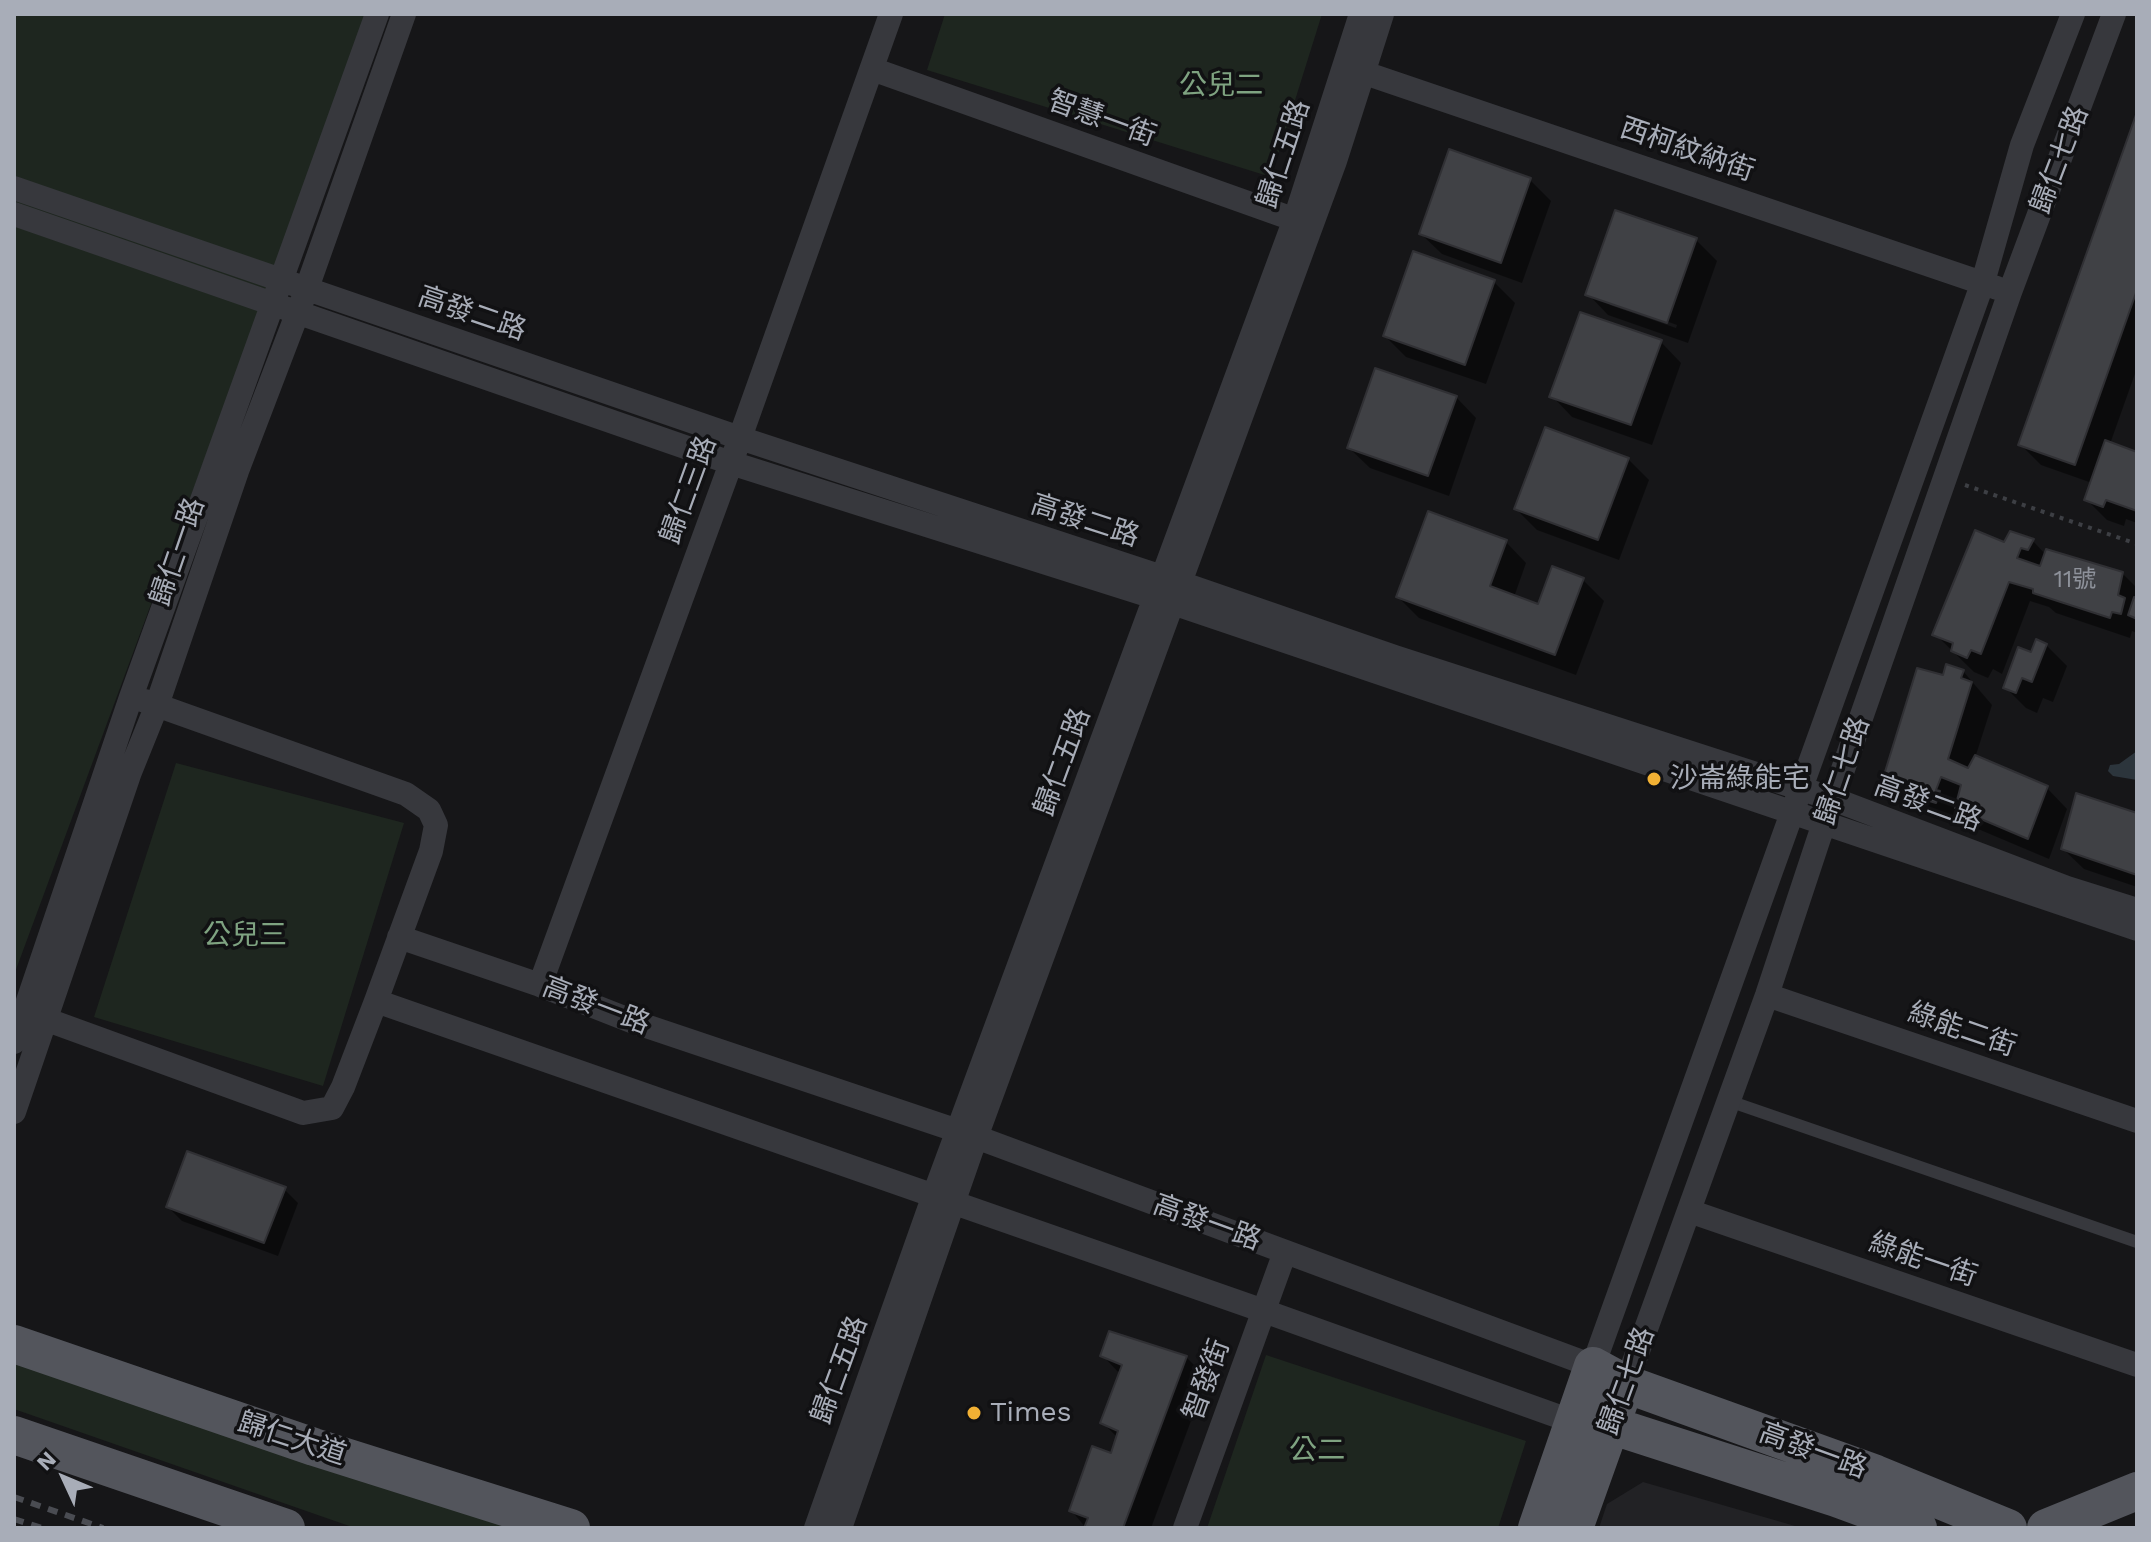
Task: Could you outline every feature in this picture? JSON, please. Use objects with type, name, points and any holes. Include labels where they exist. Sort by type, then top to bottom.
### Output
[{"type":"main road","name":"歸仁大道","points":[[14,1344],[314,1447],[571,1528]]},
{"type":"main road","name":"高發一路","points":[[1593,1366],[1626,1384],[1876,1474],[2008,1528]]},
{"type":"main road","name":"歸仁七路","points":[[1574,1528],[1592,1424],[1593,1366]]},
{"type":"main road","name":"歸仁七路","points":[[1537,1528],[1592,1424],[1626,1384]]},
{"type":"main road","name":"高發一路","points":[[1592,1424],[1836,1498],[1918,1528]]},
{"type":"main road","points":[[14,1435],[286,1528]]},
{"type":"main road","points":[[2046,1528],[2137,1491]]},
{"type":"street","name":"歸仁一路","points":[[14,1042],[35,1015],[157,705],[237,471],[285,309],[283,280],[377,14]]},
{"type":"street","name":"歸仁一路","points":[[14,1112],[35,1015],[131,697],[237,399],[285,309],[307,288],[404,14]]},
{"type":"street","name":"歸仁三路","points":[[540,985],[891,14]]},
{"type":"street","name":"歸仁五路","points":[[1353,69],[1361,14]]},
{"type":"street","name":"歸仁五路","points":[[816,1528],[968,1134],[1303,222],[1353,69],[1382,14]]},
{"type":"street","name":"歸仁七路","points":[[1593,1366],[1983,282],[2022,145],[2073,14]]},
{"type":"street","name":"歸仁七路","points":[[1626,1384],[1767,995],[1944,477],[2114,14]]},
{"type":"street","name":"智慧一街","points":[[872,69],[1303,222]]},
{"type":"street","name":"西柯紋納街","points":[[1353,69],[2010,292]]},
{"type":"street","name":"高發二路","points":[[14,188],[740,438],[1168,590]]},
{"type":"street","name":"高發二路","points":[[14,214],[731,463],[1395,657],[1796,800],[1825,823],[2137,929]]},
{"type":"street","points":[[35,1015],[303,1113],[332,1108],[343,1087],[431,851],[436,825],[429,810],[406,794],[131,697]]},
{"type":"street","name":"高發二路","points":[[1796,800],[1833,799],[2067,888],[2137,910]]},
{"type":"street","name":"高發一路","points":[[399,937],[540,985],[634,1022],[968,1134],[1593,1366]]},
{"type":"street","name":"綠能二街","points":[[1767,995],[2137,1121]]},
{"type":"street","name":"高發一路","points":[[376,1001],[1592,1424]]},
{"type":"street","name":"歸仁五路","points":[[840,1528],[944,1199]]},
{"type":"street","name":"綠能一街","points":[[1689,1211],[2137,1365]]},
{"type":"street","name":"智發街","points":[[1185,1528],[1285,1252]]},
{"type":"lane","points":[[1729,1101],[2137,1242]]},
{"type":"path","points":[[1944,477],[2137,544]]},
{"type":"shaded area","points":[[2137,751],[2137,780],[2113,776],[2108,771],[2110,765],[2119,764]]},
{"type":"shaded area","points":[[1643,1482],[1802,1528],[1599,1528],[1607,1504]]},
{"type":"green space","points":[[14,14],[369,14],[14,975]]},
{"type":"green space","name":"公兒二","points":[[945,14],[1322,14],[1271,177],[927,70]]},
{"type":"green space","name":"公兒三","points":[[176,763],[404,823],[323,1086],[94,1017]]},
{"type":"green space","name":"公二","points":[[1266,1355],[1526,1441],[1498,1528],[1207,1528]]},
{"type":"green space","points":[[14,1357],[520,1528],[355,1528],[14,1409]]},
{"type":"building","points":[[2137,112],[2137,290],[2075,465],[2018,445]]},
{"type":"building","points":[[1449,149],[1531,178],[1501,263],[1419,234]]},
{"type":"building","points":[[1615,210],[1697,238],[1667,323],[1585,295]]},
{"type":"building","points":[[1413,251],[1495,280],[1465,365],[1383,336]]},
{"type":"building","points":[[1580,312],[1662,340],[1631,425],[1549,397]]},
{"type":"building","points":[[1375,368],[1457,396],[1428,476],[1347,448]]},
{"type":"building","points":[[1545,427],[1629,458],[1598,540],[1514,509]]},
{"type":"building","points":[[2105,440],[2137,452],[2137,511],[2106,500],[2103,507],[2084,500]]},
{"type":"building","points":[[1428,511],[1507,540],[1490,586],[1538,604],[1552,566],[1584,578],[1555,655],[1396,597]]},
{"type":"building","points":[[1975,530],[2004,542],[2010,531],[2034,539],[2028,550],[2021,548],[2017,558],[2040,566],[2046,549],[2123,572],[2118,595],[2125,598],[2121,614],[2112,612],[2110,618],[2009,582],[1981,654],[1971,650],[1967,658],[1951,651],[1953,643],[1932,635]]},
{"type":"building","points":[[2134,597],[2137,598],[2137,619],[2128,615]]},
{"type":"building","points":[[2036,639],[2047,644],[2032,682],[2022,678],[2016,693],[2003,688],[2018,647],[2031,652]]},
{"type":"building","points":[[1946,664],[1964,670],[1961,678],[1972,682],[1948,759],[1968,768],[1975,755],[2048,786],[2028,839],[1955,808],[1961,785],[1941,777],[1936,790],[1940,791],[1936,803],[1913,796],[1917,786],[1884,775],[1917,668],[1943,675]]},
{"type":"building","points":[[2076,793],[2137,813],[2137,875],[2061,849]]},
{"type":"building","points":[[187,1151],[286,1187],[264,1243],[166,1207]]},
{"type":"building","points":[[1109,1331],[1187,1356],[1123,1528],[1084,1528],[1088,1518],[1069,1511],[1092,1446],[1111,1453],[1118,1431],[1100,1423],[1122,1365],[1100,1356]]},
{"type":"railway","points":[[14,1497],[103,1528]]},
{"type":"railway","points":[[14,1519],[42,1528]]},
{"type":"place","name":"沙崙綠能宅","points":[[1654,779]]},
{"type":"place","name":"Times","points":[[974,1413]]}]
